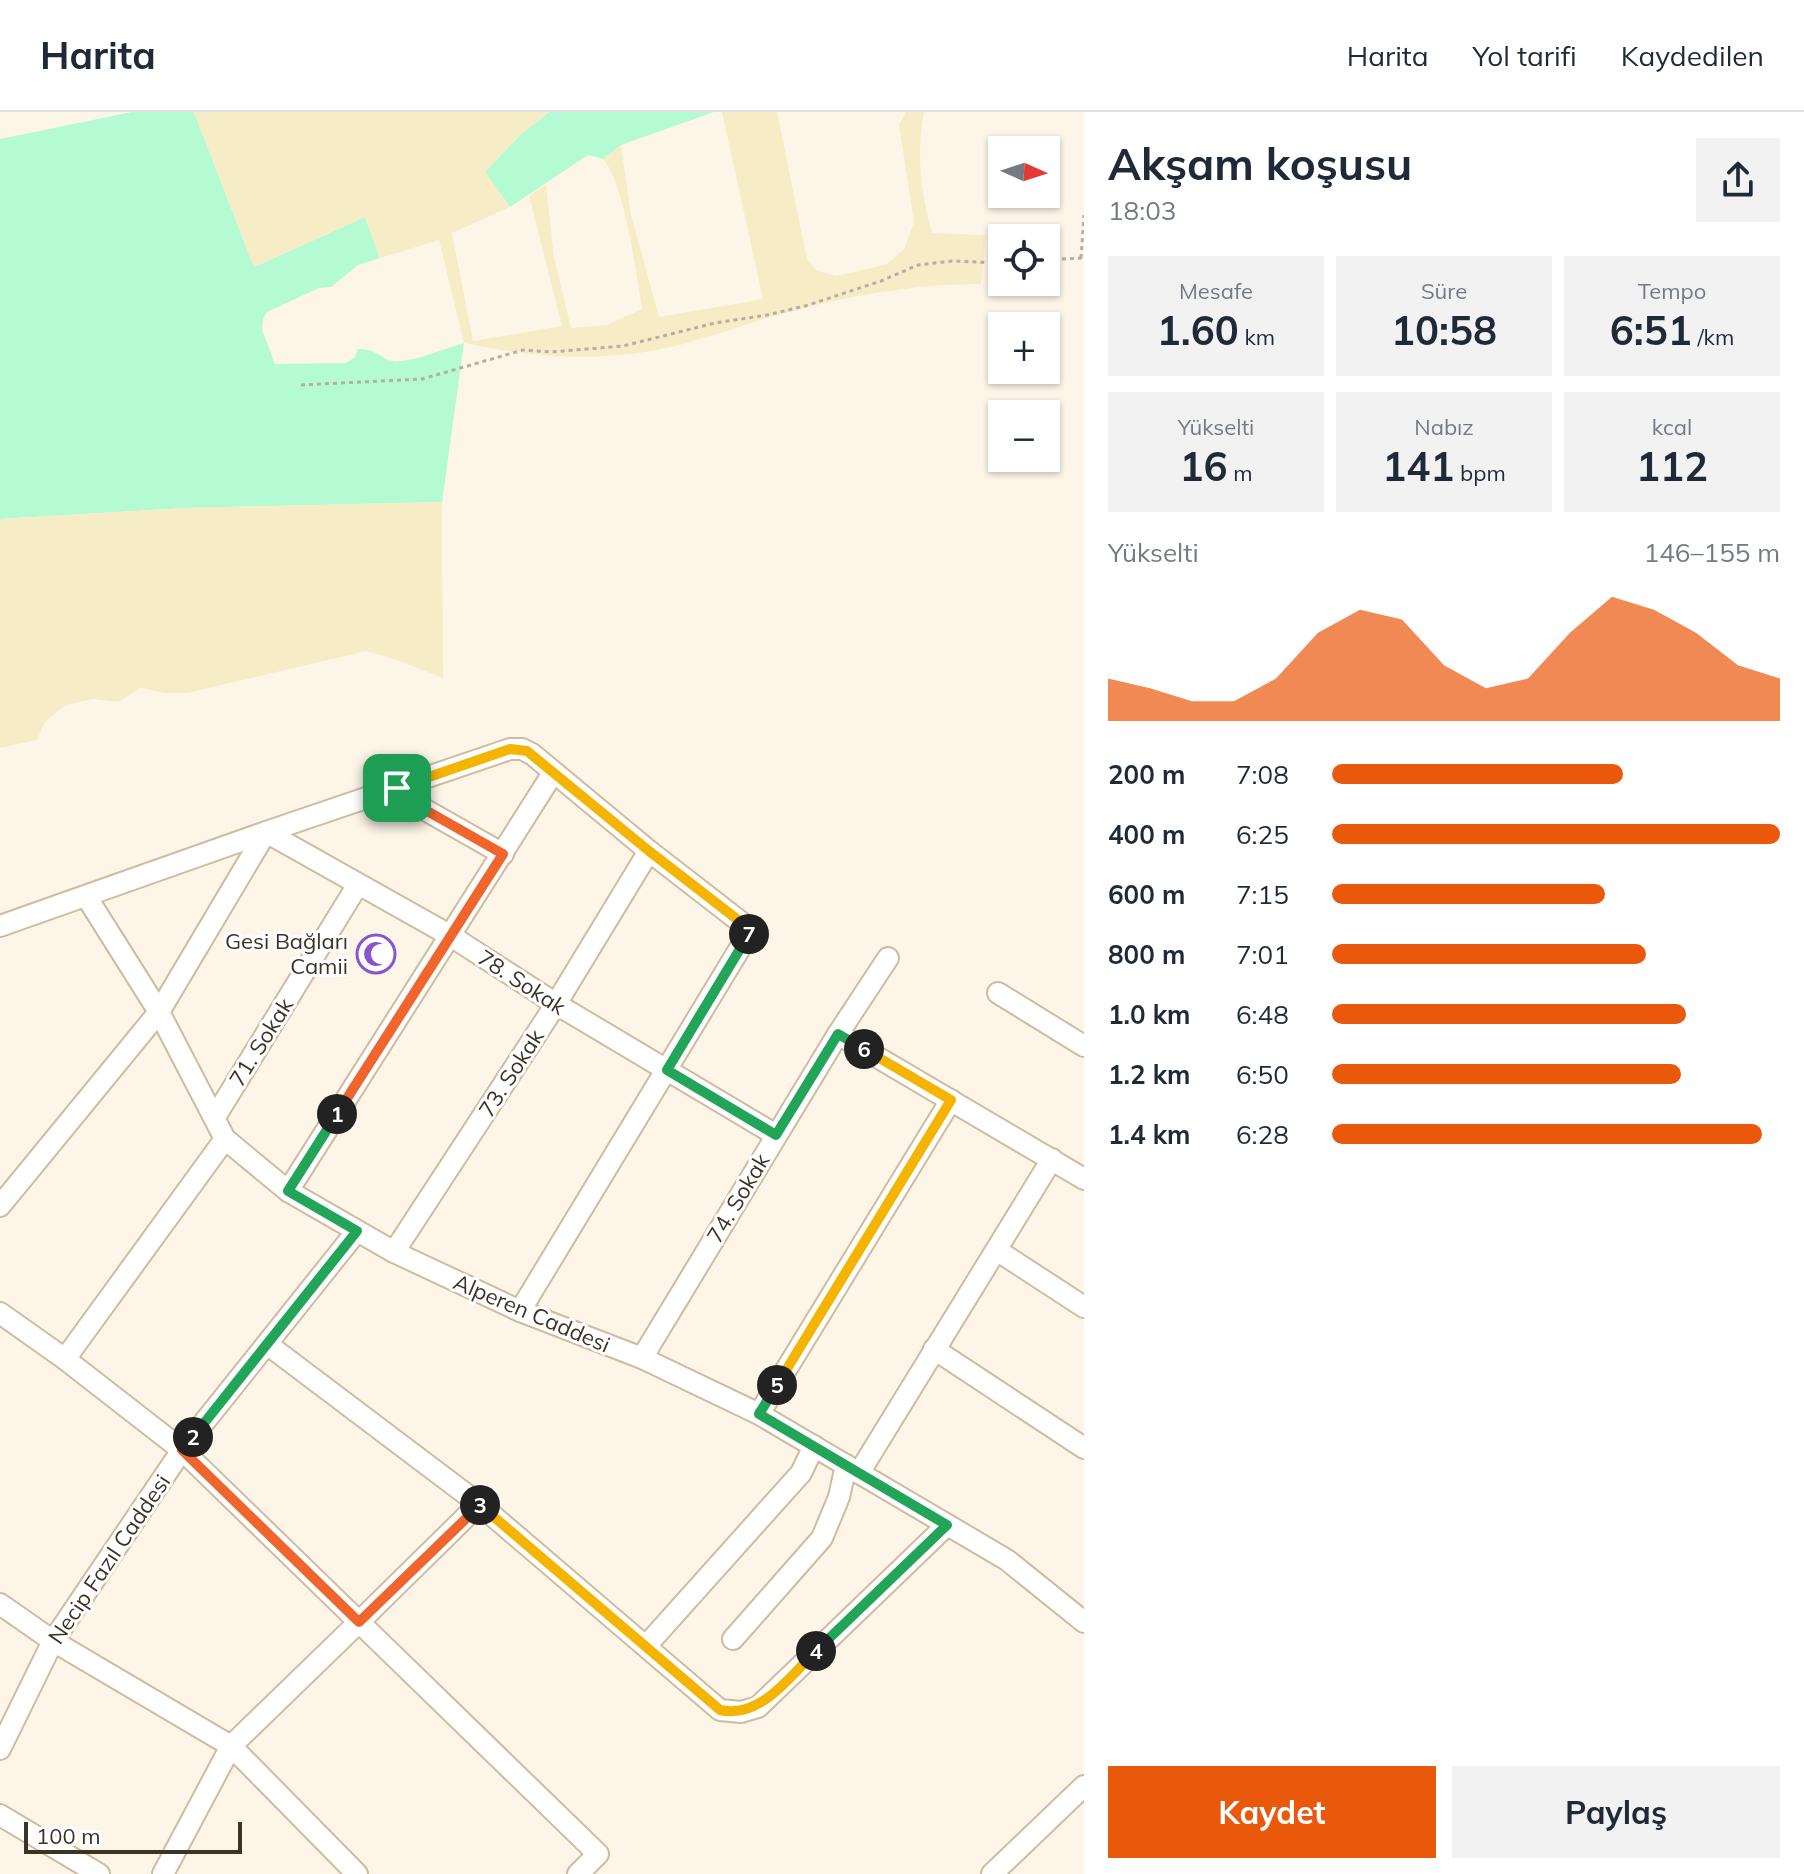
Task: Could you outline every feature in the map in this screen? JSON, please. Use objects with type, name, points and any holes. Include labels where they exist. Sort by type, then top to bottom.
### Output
[{"type":"street","points":[[0,926],[510,749],[527,751],[751,930],[520,1311]]},
{"type":"street","points":[[288,1191],[553,773]]},
{"type":"street","points":[[397,788],[406,799],[503,854]]},
{"type":"street","points":[[0,1206],[159,1012],[266,832]]},
{"type":"street","name":"78. Sokak","points":[[266,832],[357,886],[451,936],[556,1004],[776,1135]]},
{"type":"street","name":"73. Sokak","points":[[394,1252],[556,1004],[649,851]]},
{"type":"street","name":"71. Sokak","points":[[215,1117],[357,886]]},
{"type":"street","name":"Alperen Caddesi","points":[[86,896],[159,1012],[225,1139],[288,1191],[394,1252],[520,1311],[642,1358],[759,1414],[1007,1560],[1084,1622]]},
{"type":"street","name":"74. Sokak","points":[[642,1358],[838,1034],[888,958]]},
{"type":"street","points":[[998,993],[1084,1046]]},
{"type":"street","points":[[838,1034],[1084,1179]]},
{"type":"street","points":[[759,1414],[951,1100]]},
{"type":"street","points":[[65,1359],[225,1139]]},
{"type":"street","points":[[733,1639],[822,1538],[853,1469],[998,1251],[1052,1159]]},
{"type":"street","name":"Necip Fazıl Caddesi","points":[[0,1749],[53,1641],[182,1450],[357,1231]]},
{"type":"street","points":[[998,1251],[1084,1307]]},
{"type":"street","points":[[0,1313],[182,1450],[598,1854],[578,1874]]},
{"type":"street","points":[[267,1344],[479,1504],[720,1710],[734,1712],[758,1707],[947,1525]]},
{"type":"street","points":[[934,1349],[1084,1448]]},
{"type":"street","points":[[646,1646],[801,1473],[814,1446]]},
{"type":"street","points":[[163,1874],[231,1746],[479,1504]]},
{"type":"street","points":[[0,1604],[53,1641],[231,1746],[357,1874]]},
{"type":"street","points":[[992,1874],[1084,1786]]},
{"type":"street","points":[[0,1815],[99,1874]]},
{"type":"path","points":[[1060,260],[1082,259],[1084,215]]},
{"type":"path","points":[[301,385],[422,379],[523,350],[551,352],[623,346],[715,323],[805,306],[881,281],[918,265],[952,261],[988,262]]},
{"type":"green space","points":[[132,112],[194,112],[254,267],[365,217],[380,258],[358,265],[331,287],[319,288],[267,312],[262,330],[275,364],[346,363],[355,357],[358,349],[401,361],[464,343],[442,502],[186,508],[0,519],[0,139]]},
{"type":"green space","points":[[549,112],[714,112],[621,145],[603,159],[588,155],[510,207],[485,172],[520,135]]},
{"type":"sand","points":[[194,112],[549,112],[520,135],[485,172],[510,207],[452,233],[473,341],[562,326],[529,196],[546,185],[554,257],[571,328],[607,325],[642,309],[623,208],[603,159],[621,145],[631,215],[659,317],[763,299],[722,112],[777,112],[807,259],[817,271],[837,276],[887,264],[904,249],[914,222],[899,125],[906,112],[924,112],[920,143],[921,173],[932,233],[986,235],[981,284],[931,286],[855,297],[781,314],[685,344],[628,354],[558,356],[464,343],[439,240],[380,258],[365,217],[254,267]]},
{"type":"sand","points":[[442,502],[443,678],[367,651],[187,693],[164,693],[141,688],[118,702],[93,699],[66,705],[45,722],[37,740],[0,748],[0,519],[186,508]]},
{"type":"place","name":"Gesi Bağları Camii","points":[[376,954]]},
{"type":"route","points":[[510,749],[527,751],[751,930],[667,1070],[776,1135],[838,1034],[951,1100],[759,1414],[947,1525],[758,1707],[741,1712],[720,1710],[479,1504],[359,1622],[182,1450],[357,1231],[288,1191],[503,854],[406,799],[397,788],[510,749]]}]
